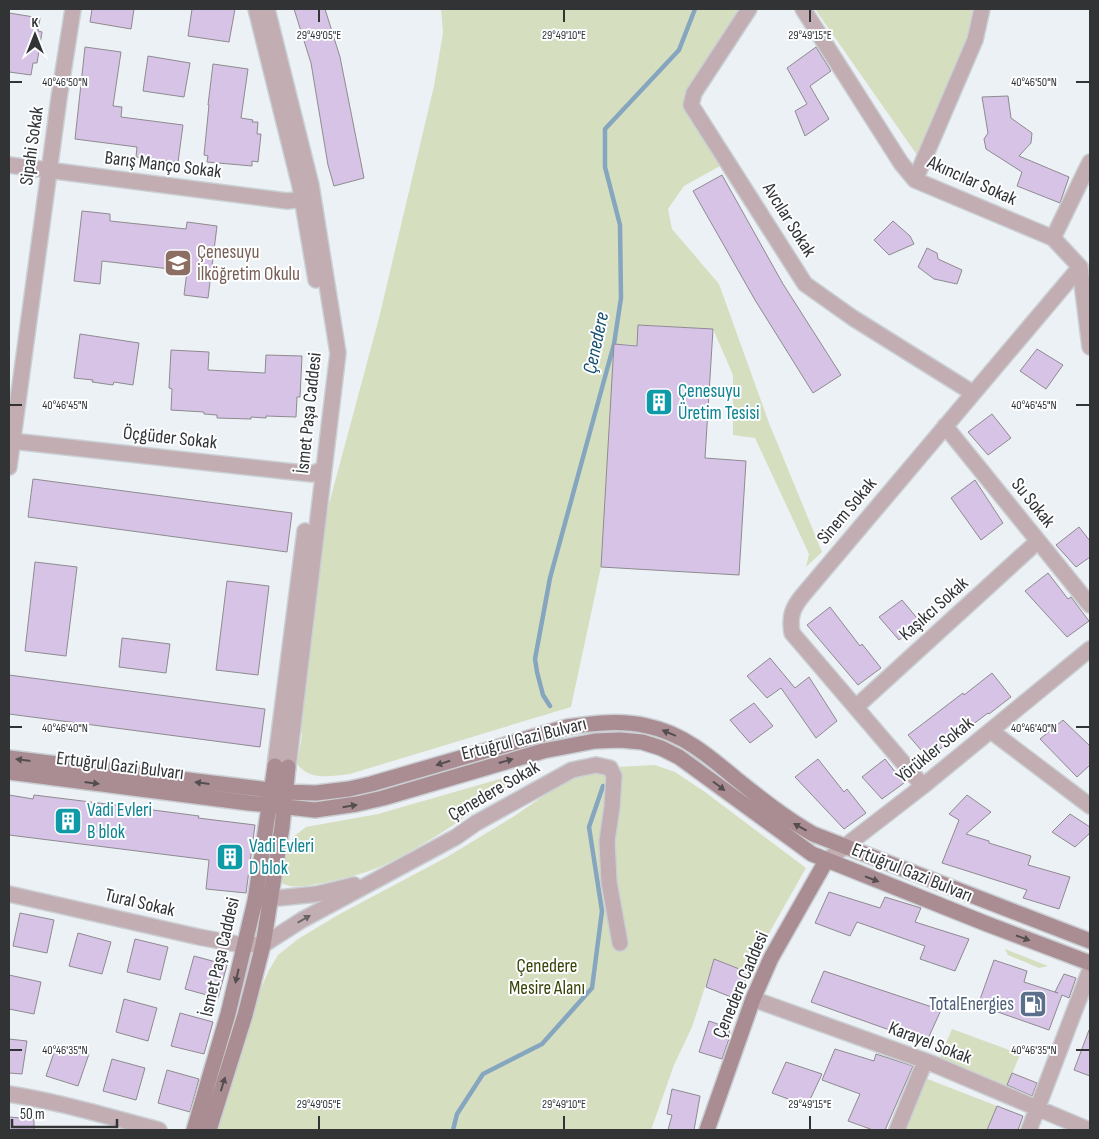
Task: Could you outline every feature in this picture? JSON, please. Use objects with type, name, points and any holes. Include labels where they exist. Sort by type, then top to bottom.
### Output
[{"type":"main road","name":"Ertuğrul Gazi Bulvarı","points":[[277,799],[372,784],[567,727],[595,723],[623,723],[647,726],[682,739],[703,752],[793,823],[813,834],[1090,941]]},
{"type":"main road","name":"Ertuğrul Gazi Bulvarı","points":[[9,772],[277,799],[315,810],[383,798],[477,769],[564,746],[595,741],[642,742],[661,748],[679,757],[799,846],[826,861],[1000,930],[1090,963]]},
{"type":"main road","name":"Ertuğrul Gazi Bulvarı","points":[[9,758],[234,794]]},
{"type":"main road","points":[[281,767],[316,793]]},
{"type":"main road","points":[[266,823],[260,814],[234,794],[281,767]]},
{"type":"main road","points":[[277,799],[281,767]]},
{"type":"main road","name":"İsmet Paşa Caddesi","points":[[194,1130],[228,1014],[255,901],[266,823],[277,799]]},
{"type":"main road","name":"İsmet Paşa Caddesi","points":[[209,1130],[263,946],[282,827],[277,799]]},
{"type":"main road","points":[[282,827],[296,817],[315,810]]},
{"type":"main road","name":"Çenedere Caddesi","points":[[707,1130],[753,999],[771,958],[826,861]]},
{"type":"street","name":"Sipahi Sokak","points":[[9,467],[73,9]]},
{"type":"street","name":"İsmet Paşa Caddesi","points":[[256,9],[308,199]]},
{"type":"street","name":"İsmet Paşa Caddesi","points":[[267,9],[308,199],[328,352],[318,472],[281,767]]},
{"type":"street","name":"Avcılar Sokak","points":[[750,9],[694,93],[691,105],[805,284],[853,318],[972,393]]},
{"type":"street","name":"Akıncılar Sokak","points":[[803,9],[901,163],[916,180],[1053,238],[1080,266]]},
{"type":"street","points":[[916,180],[975,40],[982,9]]},
{"type":"street","points":[[1053,238],[1090,162]]},
{"type":"street","name":"Barış Manço Sokak","points":[[9,165],[286,201],[308,199]]},
{"type":"street","name":"Sinem Sokak","points":[[923,786],[792,632],[791,615],[794,606],[803,595],[1080,266]]},
{"type":"street","points":[[1080,266],[1090,347]]},
{"type":"street","name":"Su Sokak","points":[[945,426],[1090,605]]},
{"type":"street","name":"Öçgüder Sokak","points":[[12,441],[318,472]]},
{"type":"street","name":"Kaşıkcı Sokak","points":[[856,707],[1038,541]]},
{"type":"street","name":"Yörükler Sokak","points":[[826,861],[923,786],[1090,649]]},
{"type":"street","points":[[991,731],[1090,806]]},
{"type":"street","name":"Çenedere Sokak","points":[[263,946],[302,920],[572,770],[596,765],[610,768],[614,776],[607,841],[609,882],[620,943]]},
{"type":"street","name":"Çenedere Sokak","points":[[255,901],[318,894],[378,879]]},
{"type":"street","name":"Tural Sokak","points":[[9,894],[199,937],[263,946]]},
{"type":"street","points":[[1029,1130],[1090,970]]},
{"type":"street","name":"Karayel Sokak","points":[[753,999],[925,1061],[1089,1130]]},
{"type":"street","points":[[897,1130],[925,1061]]},
{"type":"street","points":[[9,1094],[82,1109],[159,1130]]},
{"type":"green space","points":[[441,9],[739,9],[694,93],[688,113],[720,166],[684,186],[668,209],[672,229],[719,284],[769,423],[822,552],[806,567],[809,554],[755,438],[733,435],[733,375],[713,329],[638,325],[637,345],[614,344],[601,567],[571,707],[350,774],[314,775],[308,773],[297,764],[302,735],[297,717],[315,578],[329,504],[379,318],[434,86],[443,33]]},
{"type":"green space","points":[[815,9],[973,9],[964,49],[917,155]]},
{"type":"green space","name":"Çenedere Mesire Alanı","points":[[655,765],[675,772],[705,792],[806,868],[747,972],[714,959],[692,1027],[674,1065],[651,1130],[216,1130],[258,995],[278,955],[298,939],[338,915],[447,857],[513,817],[562,783],[586,772],[616,767]]},
{"type":"green space","points":[[527,771],[477,809],[441,833],[404,855],[378,867],[363,873],[307,886],[297,887],[282,883],[284,863],[293,837],[306,827],[378,814]]},
{"type":"green space","points":[[1005,949],[1048,966],[1039,968],[1008,955]]},
{"type":"green space","points":[[952,1029],[1020,1054],[1007,1087],[939,1060]]},
{"type":"green space","points":[[925,1078],[997,1106],[987,1130],[904,1130]]},
{"type":"building","points":[[92,9],[134,9],[131,29],[90,22]]},
{"type":"building","points":[[192,9],[235,9],[229,42],[188,36]]},
{"type":"building","points":[[294,9],[325,9],[340,57],[364,178],[334,186],[328,165],[311,63]]},
{"type":"building","points":[[9,13],[40,18],[38,31],[42,32],[37,63],[33,63],[31,75],[9,72]]},
{"type":"building","points":[[85,47],[121,52],[113,106],[122,107],[121,117],[183,125],[178,162],[136,157],[137,147],[75,139]]},
{"type":"building","points":[[816,47],[831,71],[810,86],[829,119],[805,136],[795,111],[807,104],[787,68]]},
{"type":"building","points":[[148,56],[190,63],[184,97],[143,91]]},
{"type":"building","points":[[213,64],[248,69],[241,118],[258,122],[257,134],[261,134],[258,162],[252,161],[252,166],[207,162],[208,156],[204,155]]},
{"type":"building","points":[[1008,96],[1011,118],[1032,133],[1031,143],[1019,156],[1069,177],[1060,203],[1017,186],[1022,172],[986,149],[984,139],[988,133],[982,97]]},
{"type":"building","points":[[722,175],[783,284],[841,375],[813,393],[755,300],[693,191]]},
{"type":"building","points":[[82,211],[110,214],[110,221],[186,229],[187,222],[217,226],[208,298],[184,295],[187,271],[102,261],[100,284],[74,281]]},
{"type":"building","points":[[893,221],[910,236],[914,244],[889,255],[874,240]]},
{"type":"building","points":[[927,248],[937,253],[938,259],[962,270],[957,284],[934,279],[918,267]]},
{"type":"building","name":"Çenesuyu Üretim Tesisi","points":[[638,325],[713,329],[705,458],[746,461],[739,575],[601,567],[614,344],[637,346]]},
{"type":"building","points":[[80,334],[139,343],[133,385],[114,382],[113,385],[74,378]]},
{"type":"building","points":[[1037,349],[1063,365],[1046,389],[1020,371]]},
{"type":"building","points":[[171,350],[209,352],[208,370],[265,373],[266,355],[302,356],[300,397],[297,397],[296,417],[217,418],[217,415],[204,414],[204,412],[171,410],[172,389],[169,388]]},
{"type":"building","points":[[992,414],[1011,438],[988,455],[968,432]]},
{"type":"building","points":[[33,479],[292,513],[287,552],[28,517]]},
{"type":"building","points":[[975,480],[1003,523],[981,540],[951,498]]},
{"type":"building","points":[[1079,527],[1090,541],[1090,557],[1076,567],[1056,545]]},
{"type":"building","points":[[35,562],[77,567],[66,656],[25,651]]},
{"type":"building","points":[[1048,573],[1068,599],[1071,597],[1089,621],[1067,637],[1025,591]]},
{"type":"building","points":[[227,581],[269,586],[258,675],[216,670]]},
{"type":"building","points":[[902,600],[921,623],[899,640],[879,617]]},
{"type":"building","points":[[830,607],[860,646],[862,644],[881,668],[858,685],[807,625]]},
{"type":"building","points":[[122,638],[170,644],[166,673],[119,667]]},
{"type":"building","points":[[770,658],[795,688],[809,677],[837,721],[816,738],[781,688],[767,698],[747,676]]},
{"type":"building","points":[[992,673],[1011,697],[928,758],[908,735]]},
{"type":"building","points":[[9,675],[265,709],[260,747],[9,714]]},
{"type":"building","points":[[754,703],[773,726],[750,743],[730,720]]},
{"type":"building","points":[[1063,720],[1090,746],[1090,765],[1077,777],[1040,739]]},
{"type":"building","points":[[818,759],[844,792],[847,789],[866,813],[844,829],[795,777]]},
{"type":"building","points":[[885,759],[904,783],[882,799],[862,777]]},
{"type":"building","points":[[9,795],[33,799],[34,795],[255,825],[246,893],[206,889],[209,860],[9,835]]},
{"type":"building","points":[[967,795],[991,812],[966,834],[1031,856],[1028,865],[1070,877],[1059,909],[1023,898],[1027,890],[942,863],[959,820],[949,814]]},
{"type":"building","points":[[1070,814],[1090,827],[1090,833],[1075,847],[1052,832]]},
{"type":"building","points":[[829,892],[880,908],[885,897],[921,908],[915,922],[969,939],[955,971],[920,959],[925,946],[857,922],[850,936],[815,923]]},
{"type":"building","points":[[20,913],[54,920],[47,953],[13,946]]},
{"type":"building","points":[[78,933],[111,942],[102,974],[69,966]]},
{"type":"building","points":[[135,939],[168,947],[160,980],[127,972]]},
{"type":"building","points":[[194,956],[227,965],[218,998],[185,989]]},
{"type":"building","points":[[714,959],[747,972],[741,1001],[706,987]]},
{"type":"building","points":[[994,960],[1027,971],[1024,982],[1058,993],[1055,992],[1064,974],[1076,978],[1069,998],[1062,995],[1049,1030],[978,1005]]},
{"type":"building","points":[[824,971],[941,1010],[926,1043],[811,1002]]},
{"type":"building","points":[[9,975],[41,982],[34,1014],[9,1009]]},
{"type":"building","points":[[124,999],[157,1008],[148,1041],[116,1032]]},
{"type":"building","points":[[180,1013],[213,1022],[204,1054],[171,1046]]},
{"type":"building","points":[[709,1021],[729,1028],[730,1036],[722,1059],[699,1052]]},
{"type":"building","points":[[1090,1030],[1090,1076],[1074,1070]]},
{"type":"building","points":[[9,1039],[27,1041],[22,1074],[9,1073]]},
{"type":"building","points":[[57,1044],[89,1054],[78,1086],[46,1076]]},
{"type":"building","points":[[835,1049],[874,1061],[876,1054],[913,1066],[885,1130],[873,1130],[848,1121],[860,1094],[822,1080]]},
{"type":"building","points":[[112,1059],[145,1068],[136,1100],[103,1091]]},
{"type":"building","points":[[786,1062],[822,1074],[807,1106],[772,1093]]},
{"type":"building","points":[[167,1070],[199,1079],[190,1112],[158,1103]]},
{"type":"building","points":[[1012,1073],[1037,1083],[1032,1096],[1007,1085]]},
{"type":"building","points":[[672,1089],[700,1096],[694,1130],[668,1130],[672,1115],[667,1114]]},
{"type":"building","points":[[997,1106],[1023,1116],[1018,1130],[987,1130]]},
{"type":"building","points":[[9,1117],[34,1119],[34,1130],[9,1130]]},
{"type":"waterway","name":"Çenedere","points":[[550,706],[543,695],[535,659],[550,578],[614,344],[621,298],[620,225],[605,167],[605,129],[679,50],[695,9]]},
{"type":"waterway","points":[[453,1130],[457,1114],[483,1074],[542,1044],[592,988],[602,911],[589,827],[603,786]]},
{"type":"place","name":"Çenesuyu İlköğretim Okulu","points":[[178,263]]},
{"type":"place","name":"Çenesuyu Üretim Tesisi","points":[[659,402]]},
{"type":"place","name":"Vadi Evleri B blok","points":[[68,821]]},
{"type":"place","name":"Vadi Evleri D blok","points":[[230,857]]},
{"type":"place","name":"TotalEnergies","points":[[1033,1004]]}]
